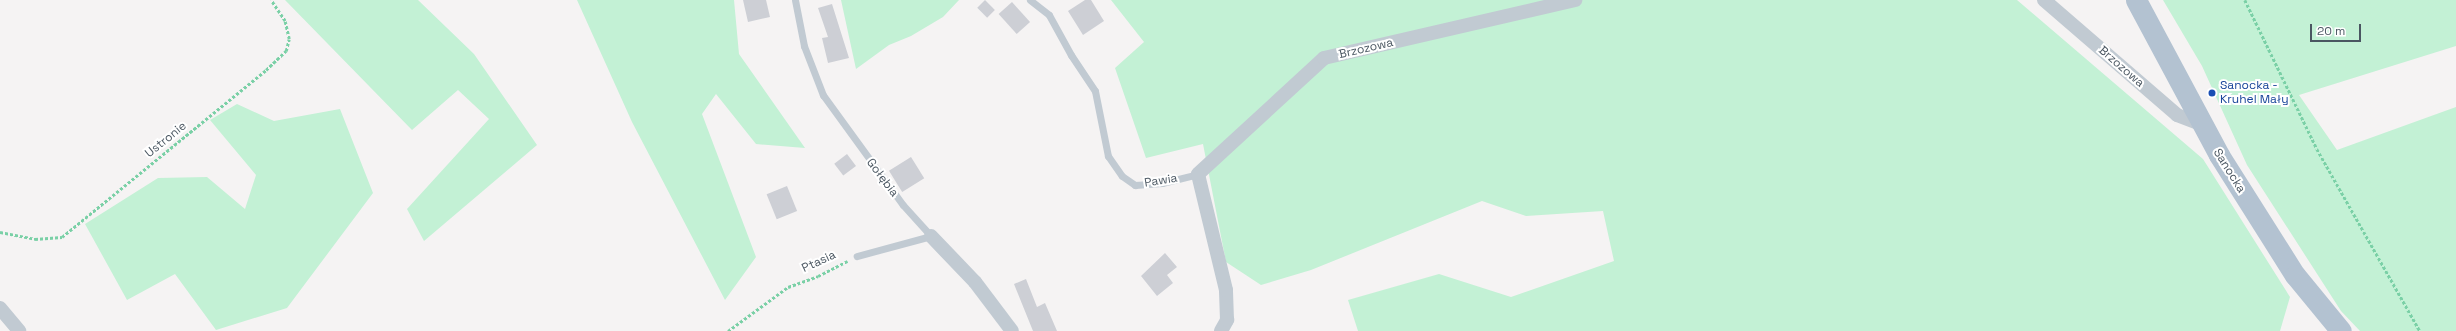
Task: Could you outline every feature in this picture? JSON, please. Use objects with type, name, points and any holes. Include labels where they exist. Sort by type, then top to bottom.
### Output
[{"type":"main road","name":"Sanocka","points":[[2136,0],[2219,155],[2295,275],[2341,331]]},
{"type":"street","name":"Brzozowa","points":[[1198,174],[1324,58],[1575,0]]},
{"type":"street","name":"Brzozowa","points":[[2044,0],[2177,115],[2203,125]]},
{"type":"street","points":[[1198,174],[1226,290],[1227,320],[1221,331]]},
{"type":"street","name":"Gołębia","points":[[931,236],[976,282],[1012,331]]},
{"type":"street","points":[[0,308],[19,331]]},
{"type":"lane","name":"Gołębia","points":[[794,0],[804,46],[823,95],[903,205],[931,236]]},
{"type":"lane","name":"Pawia","points":[[1030,0],[1049,15],[1071,55],[1095,91],[1108,156],[1122,176],[1135,184],[1162,183],[1198,174]]},
{"type":"lane","points":[[858,256],[931,236]]},
{"type":"path","name":"Ustronie","points":[[0,232],[35,239],[62,237],[266,70],[286,51],[289,39],[285,22],[271,0]]},
{"type":"path","points":[[2245,0],[2317,149],[2420,331]]},
{"type":"path","name":"Ptasia","points":[[728,331],[788,287],[818,276],[858,256]]},
{"type":"green space","points":[[285,0],[418,0],[474,54],[537,145],[424,241],[407,209],[489,119],[458,90],[412,130]]},
{"type":"green space","points":[[577,0],[734,0],[739,54],[805,148],[756,144],[716,94],[702,114],[756,257],[725,300],[632,122]]},
{"type":"green space","points":[[841,0],[959,0],[943,17],[911,36],[889,45],[856,69]]},
{"type":"green space","points":[[1111,0],[2017,0],[2203,159],[2290,297],[2280,331],[1358,331],[1348,300],[1439,274],[1511,297],[1614,261],[1603,211],[1526,216],[1482,201],[1311,270],[1261,285],[1226,262],[1203,144],[1146,158],[1115,68],[1144,42]]},
{"type":"green space","points":[[2163,0],[2456,0],[2456,46],[2299,95],[2337,150],[2456,107],[2456,331],[2360,331],[2341,311],[2247,165],[2202,66]]},
{"type":"green space","points":[[237,104],[274,121],[340,109],[373,193],[287,308],[216,330],[175,274],[127,300],[85,224],[158,178],[207,177],[245,209],[256,175],[210,120]]},
{"type":"building","points":[[743,0],[766,0],[770,17],[748,22]]},
{"type":"building","points":[[985,0],[995,10],[987,18],[977,8]]},
{"type":"building","points":[[1085,0],[1091,0],[1104,21],[1083,35],[1068,11]]},
{"type":"building","points":[[1012,2],[1030,22],[1017,34],[999,14]]},
{"type":"building","points":[[832,4],[849,58],[828,63],[822,38],[828,37],[818,8]]},
{"type":"building","points":[[847,154],[856,166],[843,176],[834,164]]},
{"type":"building","points":[[911,157],[924,178],[902,192],[889,171]]},
{"type":"building","points":[[787,186],[797,211],[777,219],[767,194]]},
{"type":"building","points":[[1165,253],[1177,267],[1167,275],[1173,283],[1157,296],[1141,276]]},
{"type":"building","points":[[1026,279],[1037,307],[1045,303],[1057,331],[1033,331],[1014,284]]},
{"type":"place","name":"Sanocka - Kruhel Mały","points":[[2212,93]]}]
